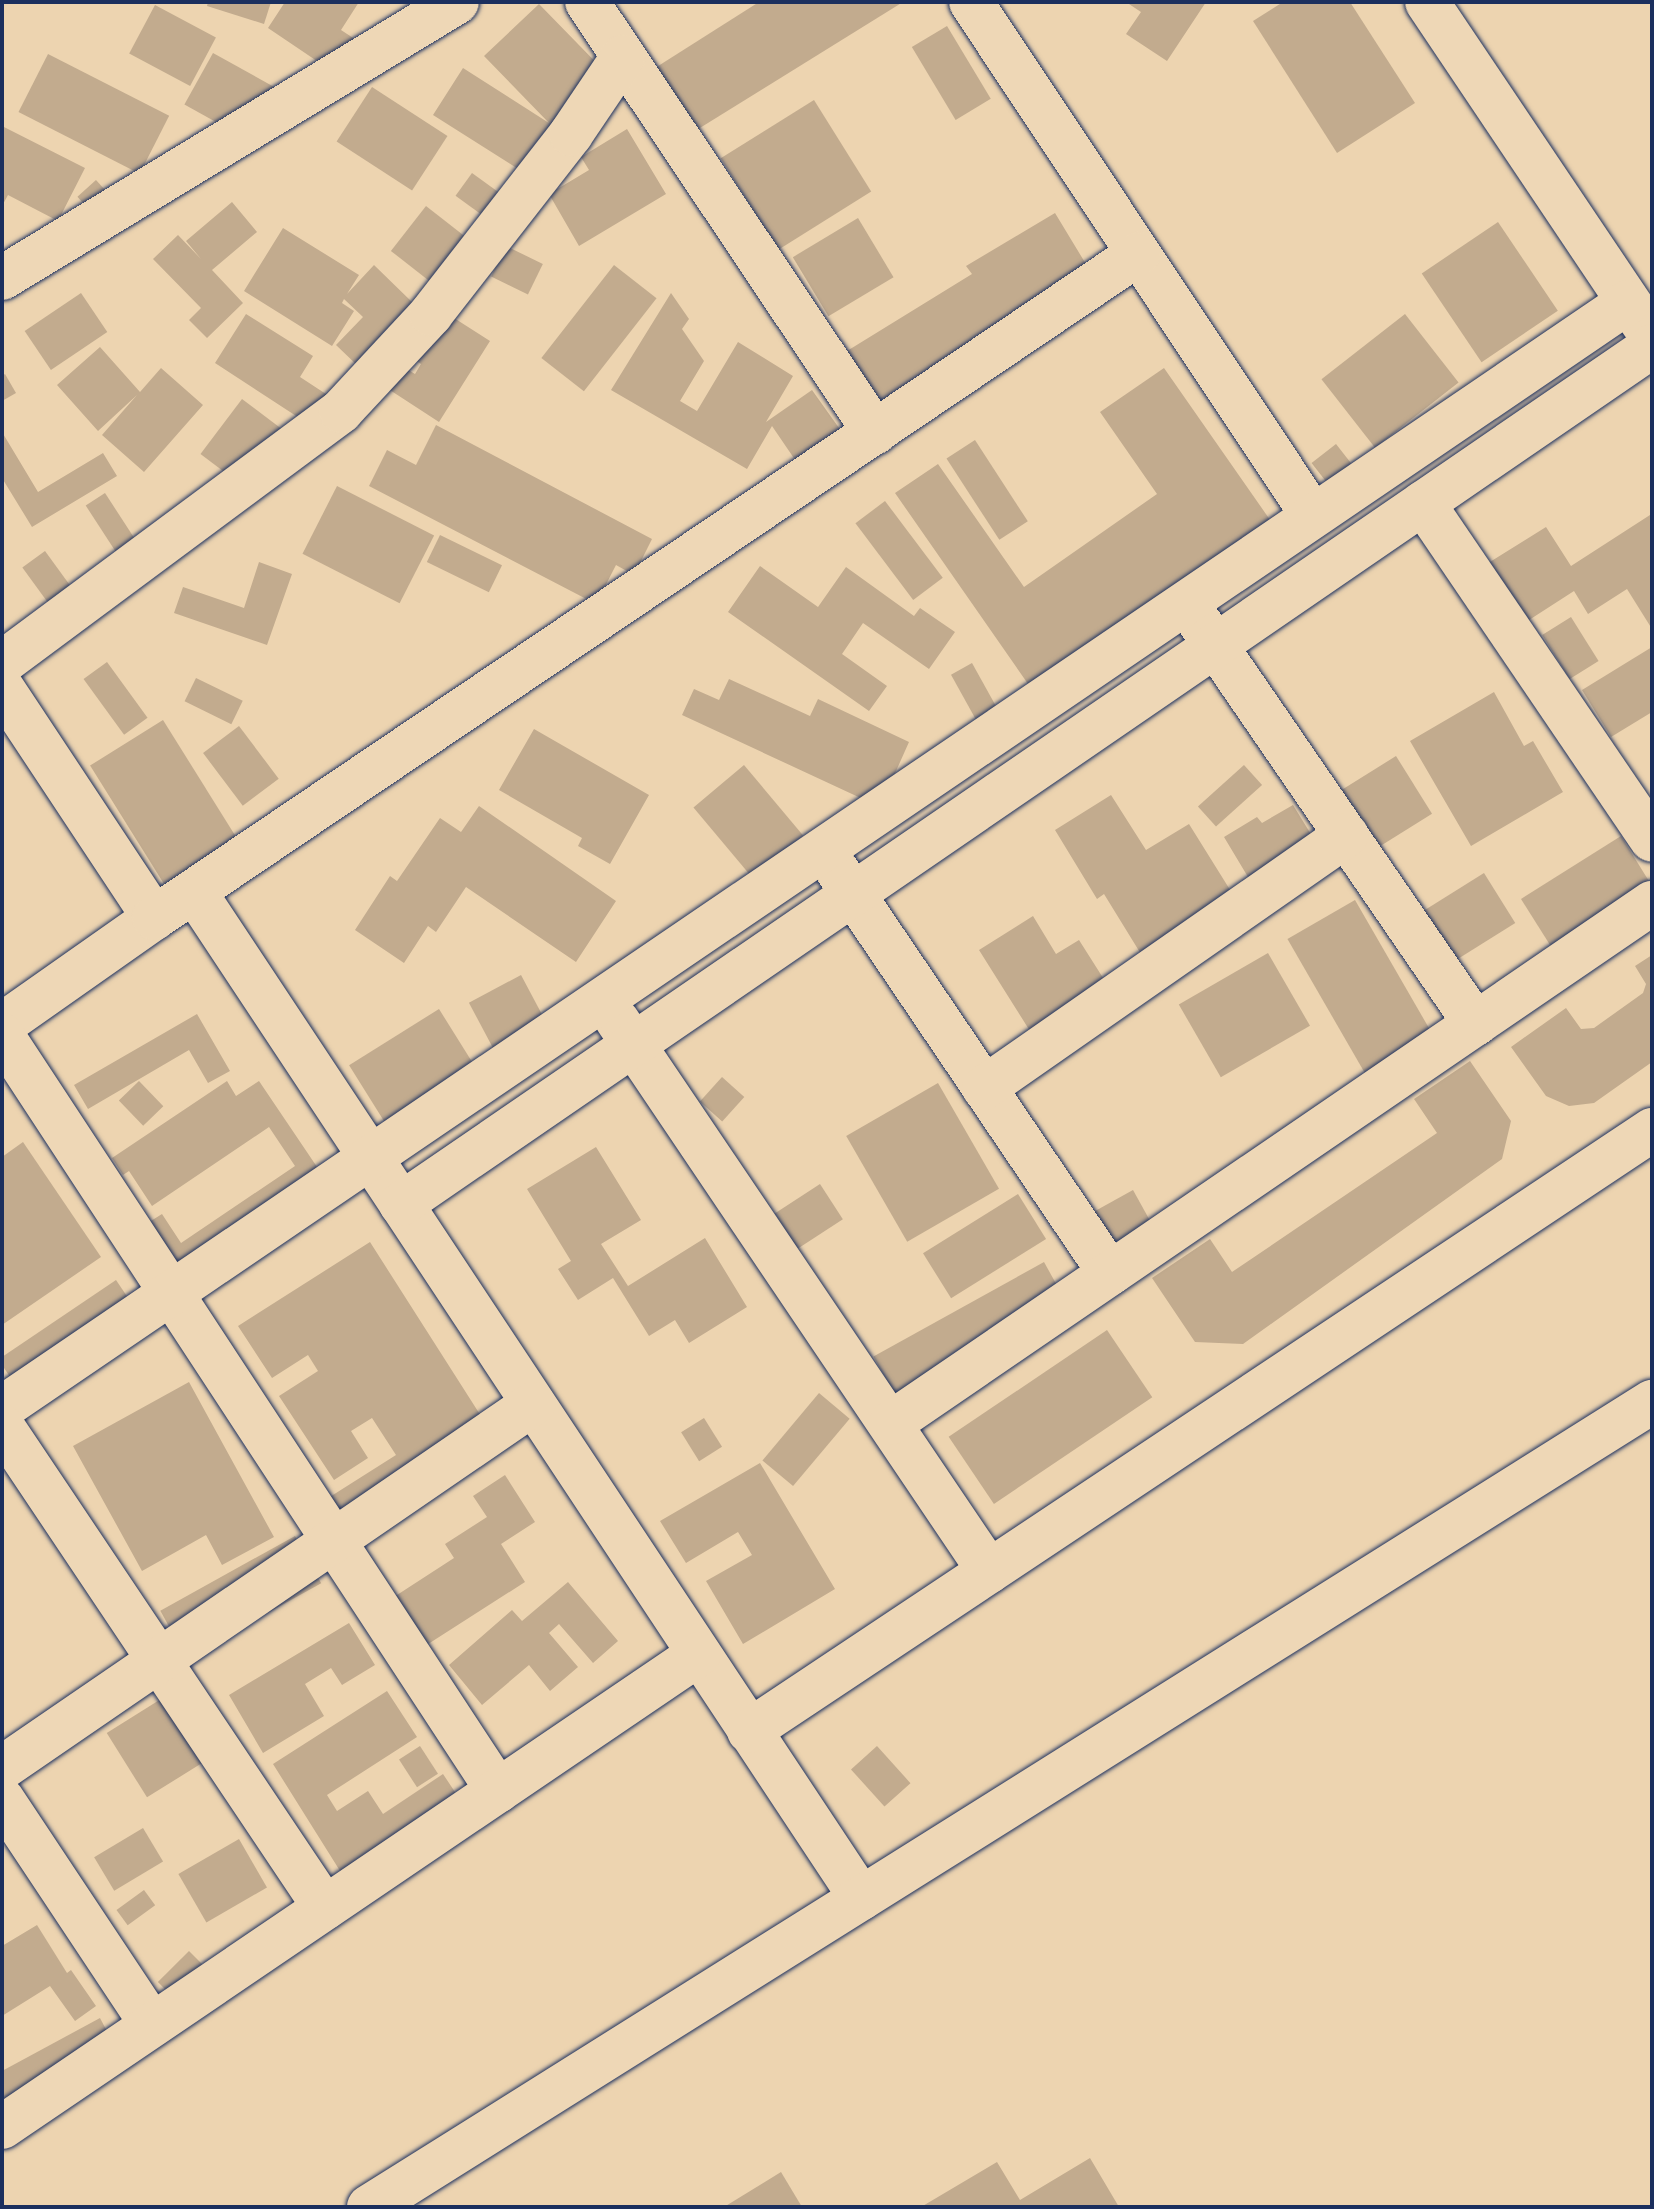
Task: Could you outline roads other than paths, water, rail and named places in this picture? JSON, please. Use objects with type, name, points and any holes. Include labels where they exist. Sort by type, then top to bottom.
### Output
[{"type":"street","points":[[2,278],[457,2]]},
{"type":"street","points":[[587,2],[875,432]]},
{"type":"street","points":[[971,2],[1313,516]]},
{"type":"street","points":[[1427,2],[1652,337]]},
{"type":"street","points":[[2,663],[341,411],[431,314],[571,134],[623,57]]},
{"type":"street","points":[[2,1025],[154,918],[1138,254]]},
{"type":"street","points":[[2,1408],[1628,302]]},
{"type":"street","points":[[401,1204],[1652,346]]},
{"type":"street","points":[[1423,503],[1652,840]]},
{"type":"street","points":[[1186,602],[1476,1024]]},
{"type":"street","points":[[2,688],[154,918]]},
{"type":"street","points":[[984,1088],[1346,835]]},
{"type":"street","points":[[822,848],[1110,1273]]},
{"type":"street","points":[[194,891],[861,1898]]},
{"type":"street","points":[[891,1423],[1652,903]]},
{"type":"street","points":[[602,998],[989,1571]]},
{"type":"street","points":[[2,1035],[498,1791]]},
{"type":"street","points":[[749,1731],[1652,1130]]},
{"type":"street","points":[[369,2207],[1652,1402]]},
{"type":"street","points":[[2,1768],[533,1404]]},
{"type":"street","points":[[2,1426],[325,1908]]},
{"type":"street","points":[[2,2127],[699,1654]]},
{"type":"street","points":[[2,1799],[152,2025]]}]
